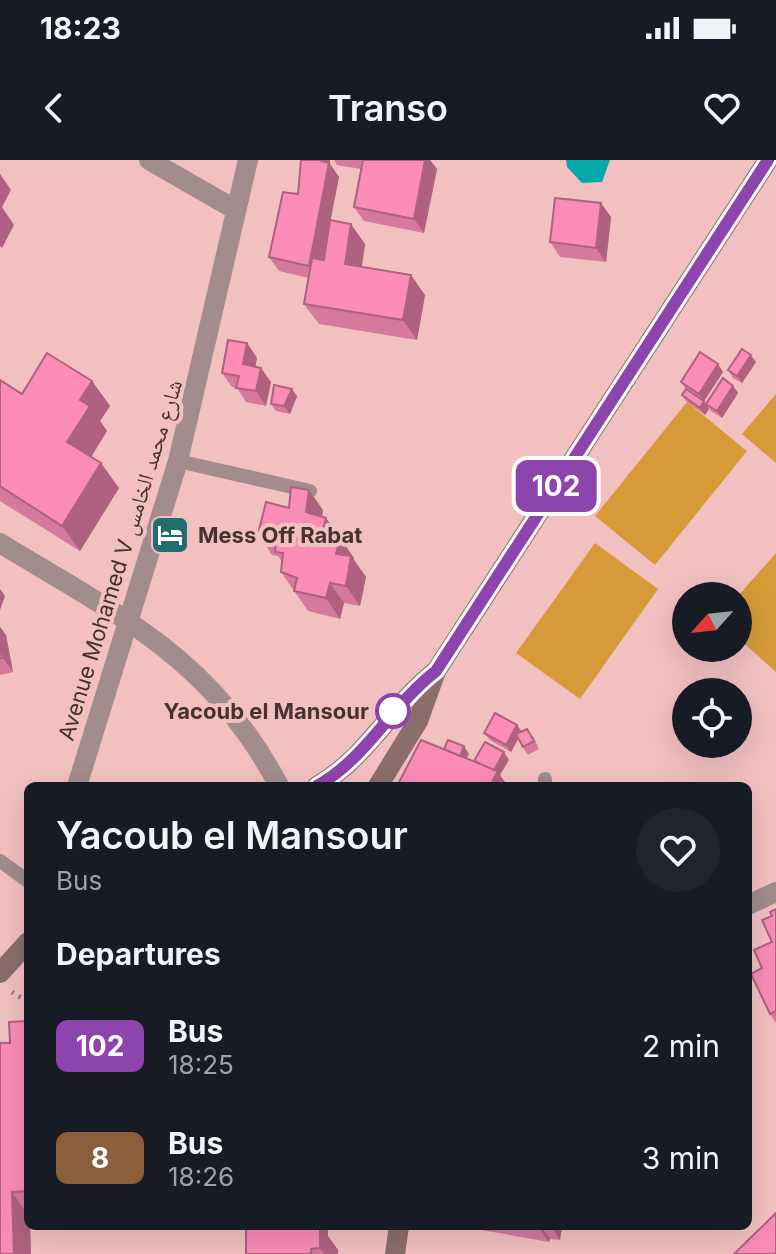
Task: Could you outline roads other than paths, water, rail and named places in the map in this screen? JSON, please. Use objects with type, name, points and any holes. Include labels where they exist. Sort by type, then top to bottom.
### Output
[{"type":"main road","points":[[380,782],[418,721],[436,671],[768,160]]},
{"type":"main road","points":[[322,782],[365,749],[397,706],[436,671]]},
{"type":"main road","points":[[0,973],[24,946]]},
{"type":"main road","points":[[395,1254],[398,1230]]},
{"type":"street","points":[[149,160],[236,210]]},
{"type":"street","name":"Avenue Mohamed V شارع محمد الخامس","points":[[78,782],[178,461],[248,160]]},
{"type":"street","points":[[0,543],[175,653],[220,696],[258,745],[277,782]]},
{"type":"street","points":[[752,903],[776,892]]},
{"type":"lane","points":[[178,461],[310,491]]},
{"type":"lane","points":[[0,861],[24,878]]},
{"type":"water","points":[[566,160],[610,160],[602,182],[582,183],[567,167]]},
{"type":"place","name":"Mess Off Rabat","points":[[170,535]]},
{"type":"place","name":"Yacoub el Mansour","points":[[393,711]]}]
